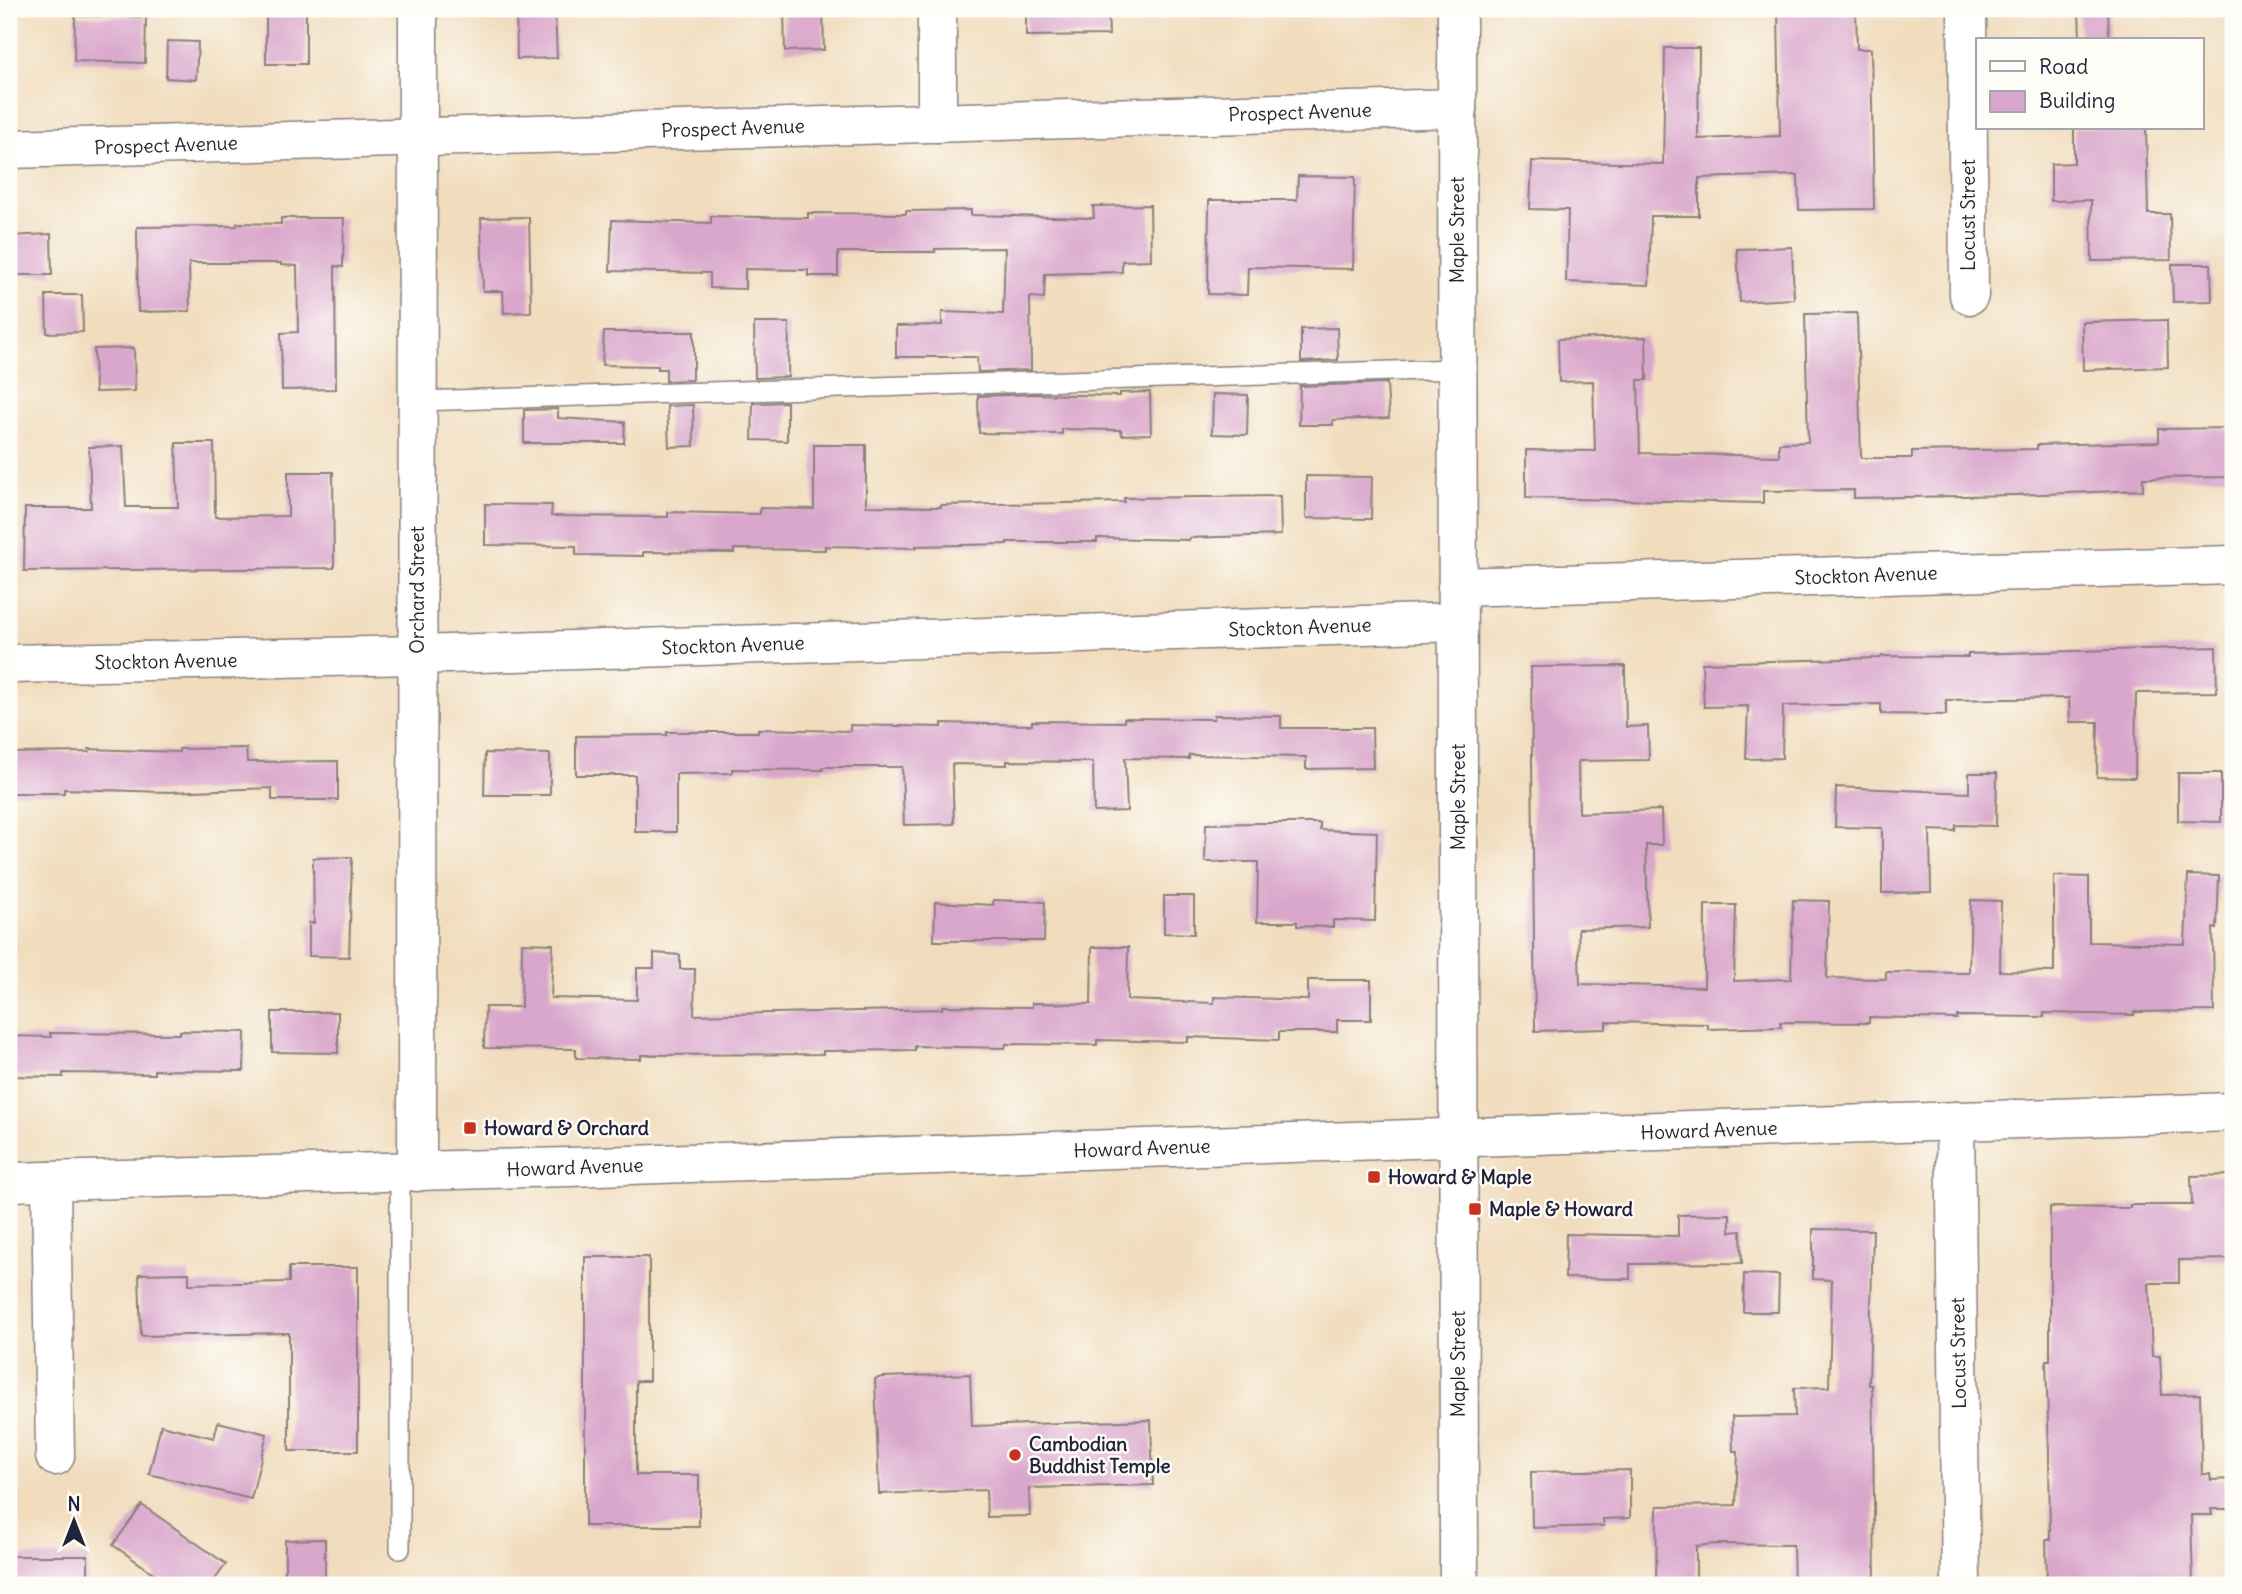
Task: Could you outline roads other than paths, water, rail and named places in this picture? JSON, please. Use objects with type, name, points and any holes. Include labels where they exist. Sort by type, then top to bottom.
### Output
[{"type":"street","name":"Orchard Street","points":[[408,1172],[417,655],[418,9]]},
{"type":"street","points":[[937,9],[937,123]]},
{"type":"street","name":"Maple Street","points":[[1457,9],[1459,1585]]},
{"type":"street","name":"Locust Street","points":[[1967,9],[1969,295]]},
{"type":"street","name":"Prospect Avenue","points":[[9,149],[1457,108]]},
{"type":"street","name":"Stockton Avenue","points":[[9,664],[417,655],[2233,565]]},
{"type":"street","name":"Howard Avenue","points":[[9,1182],[408,1172],[2233,1112]]},
{"type":"street","name":"Locust Street","points":[[1955,1121],[1961,1585]]},
{"type":"street","points":[[51,1181],[55,1456]]},
{"type":"lane","points":[[418,401],[1457,369]]},
{"type":"lane","points":[[400,1549],[408,1172]]},
{"type":"place","name":"Howard & Orchard","points":[[470,1128]]},
{"type":"place","name":"Howard & Maple","points":[[1374,1177]]},
{"type":"place","name":"Maple & Howard","points":[[1475,1209]]},
{"type":"place","name":"Cambodian Buddhist Temple","points":[[1015,1455]]}]
